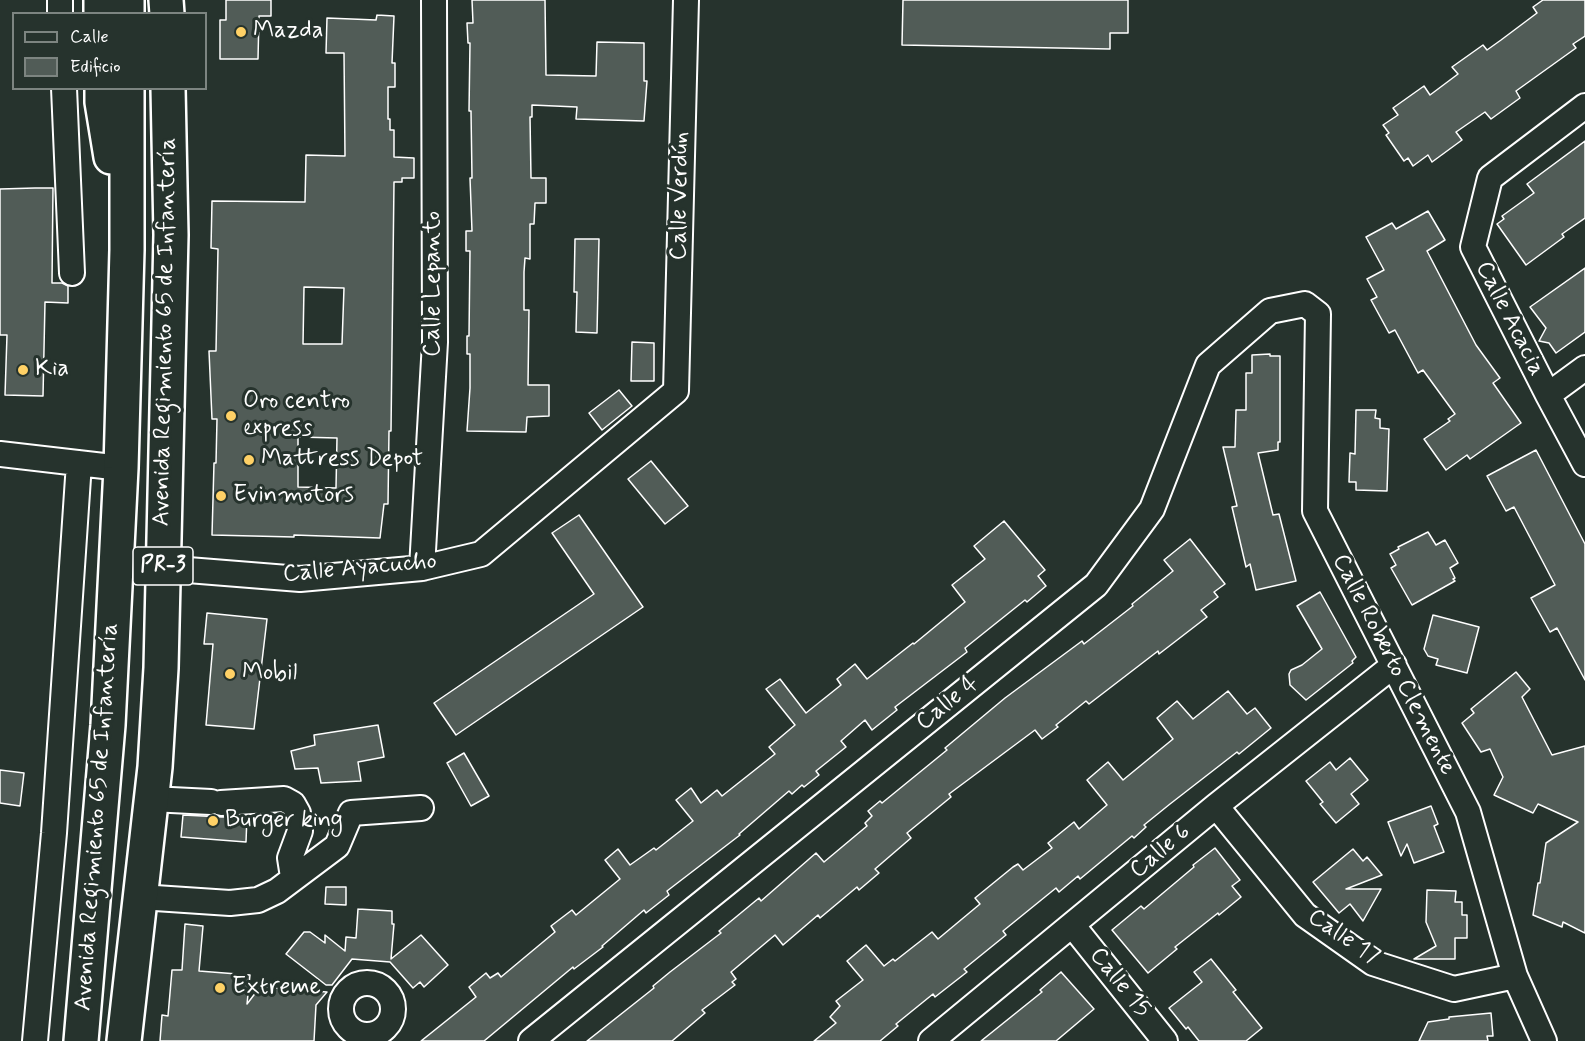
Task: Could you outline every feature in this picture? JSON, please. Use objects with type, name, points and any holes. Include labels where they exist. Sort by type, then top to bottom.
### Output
[{"type":"highway","points":[[102,90],[102,102],[127,250]]},
{"type":"highway","name":"Avenida Regimiento 65 de Infantería","points":[[81,1041],[108,725],[122,468],[127,250],[127,90]]},
{"type":"highway","name":"Avenida Regimiento 65 de Infantería","points":[[124,1041],[151,799],[160,668],[171,235],[168,90]]},
{"type":"highway","points":[[171,235],[187,124],[188,90]]},
{"type":"street","name":"Calle Lepanto","points":[[422,568],[435,342],[434,0]]},
{"type":"street","name":"Calle Verdún","points":[[676,391],[686,0]]},
{"type":"street","points":[[64,90],[72,273]]},
{"type":"street","name":"Calle Acacia","points":[[1585,106],[1490,178],[1473,247],[1585,464]]},
{"type":"street","name":"Calle Roberto Clemente","points":[[1284,308],[1305,304],[1318,314],[1315,511],[1468,812],[1515,976],[1544,1041]]},
{"type":"street","name":"Calle 4","points":[[531,1041],[1096,585],[1152,509],[1208,364],[1270,311],[1284,308]]},
{"type":"street","points":[[1548,395],[1585,369]]},
{"type":"street","name":"Calle Ayacucho","points":[[163,568],[300,579],[422,568],[481,554],[676,391]]},
{"type":"street","points":[[0,454],[122,468]]},
{"type":"street","points":[[35,1041],[54,833],[79,464]]},
{"type":"street","name":"Calle 6","points":[[931,1041],[1216,806],[1394,665]]},
{"type":"street","points":[[151,799],[216,802],[284,799],[293,804],[298,813],[300,831],[290,858],[293,877]]},
{"type":"street","name":"Calle 17","points":[[1216,806],[1305,915],[1373,963],[1454,989],[1515,976]]},
{"type":"street","points":[[140,897],[230,903],[258,900],[277,891],[337,846],[351,813],[421,808]]},
{"type":"street","name":"Calle 15","points":[[1073,926],[1165,1041]]},
{"type":"building","points":[[226,0],[271,0],[271,16],[259,16],[258,59],[220,59],[220,20],[226,20]]},
{"type":"building","points":[[472,0],[545,0],[546,75],[596,76],[597,42],[644,43],[644,81],[647,81],[644,121],[576,119],[577,107],[532,105],[532,117],[530,117],[531,178],[546,178],[546,203],[535,203],[534,224],[530,224],[530,259],[525,258],[524,310],[529,310],[528,385],[549,385],[549,416],[527,417],[526,432],[467,431],[470,388],[470,354],[467,354],[467,336],[469,336],[470,251],[466,251],[466,231],[472,231],[470,178],[472,178],[471,111],[469,111],[470,43],[468,43],[467,23],[473,23]]},
{"type":"building","points":[[903,0],[1128,0],[1128,33],[1110,33],[1110,49],[902,45]]},
{"type":"building","points":[[1543,0],[1585,0],[1585,36],[1573,44],[1576,48],[1516,91],[1520,98],[1491,119],[1485,112],[1456,132],[1462,140],[1432,162],[1428,155],[1413,166],[1408,158],[1404,161],[1386,135],[1389,133],[1383,125],[1398,115],[1393,108],[1424,86],[1430,95],[1458,74],[1452,67],[1483,45],[1487,50],[1501,40],[1537,13],[1533,7]]},
{"type":"building","points":[[377,15],[394,16],[392,63],[395,63],[395,87],[388,87],[388,119],[390,119],[390,130],[394,130],[394,157],[414,158],[414,178],[402,178],[402,182],[394,182],[391,431],[389,431],[388,504],[384,504],[380,538],[212,535],[217,419],[212,419],[209,351],[216,351],[218,249],[211,248],[212,201],[305,202],[306,155],[345,156],[344,53],[326,53],[327,18],[376,20]],"holes":[[[304,287],[344,288],[342,344],[303,344]],[[298,437],[337,438],[336,488],[298,487]]]},
{"type":"building","points":[[1585,141],[1585,218],[1562,234],[1564,237],[1526,265],[1497,224],[1504,219],[1502,216],[1534,193],[1527,184]]},
{"type":"building","points":[[53,188],[52,283],[62,283],[68,286],[68,303],[45,302],[43,396],[5,395],[7,335],[0,335],[0,189]]},
{"type":"building","points":[[1428,211],[1445,240],[1427,251],[1476,345],[1500,378],[1493,383],[1521,423],[1470,459],[1467,455],[1446,470],[1424,439],[1450,421],[1448,419],[1455,414],[1423,370],[1418,373],[1395,330],[1389,333],[1371,300],[1377,297],[1367,279],[1384,270],[1366,237],[1392,223],[1396,229]]},
{"type":"building","points":[[575,239],[599,239],[597,333],[576,332]]},
{"type":"building","points":[[1585,268],[1585,332],[1556,353],[1549,343],[1539,341],[1546,328],[1530,307]]},
{"type":"building","points":[[632,342],[654,343],[654,381],[631,381]]},
{"type":"building","points":[[1270,354],[1270,356],[1280,356],[1280,442],[1278,442],[1278,450],[1258,453],[1273,515],[1279,514],[1296,581],[1256,590],[1250,564],[1246,567],[1232,507],[1237,506],[1223,447],[1235,447],[1236,410],[1246,410],[1246,373],[1252,373],[1252,355]]},
{"type":"building","points":[[619,390],[632,406],[602,430],[589,413]]},
{"type":"building","points":[[1356,410],[1376,410],[1375,418],[1380,419],[1380,428],[1389,429],[1387,491],[1356,490],[1356,482],[1349,482],[1350,453],[1355,454]]},
{"type":"building","points":[[1536,450],[1585,544],[1585,680],[1557,628],[1550,632],[1531,598],[1555,585],[1514,507],[1506,511],[1487,476]]},
{"type":"building","points":[[651,461],[688,506],[665,524],[628,479]]},
{"type":"building","points":[[579,515],[643,607],[456,735],[434,703],[594,594],[552,533]]},
{"type":"building","points":[[1004,521],[1045,570],[1038,576],[1046,586],[965,648],[967,652],[895,707],[897,710],[872,730],[865,720],[841,741],[846,747],[816,771],[819,775],[792,794],[789,791],[740,835],[667,891],[669,895],[646,913],[644,910],[603,947],[574,969],[573,967],[484,1041],[421,1041],[476,997],[469,987],[486,973],[490,978],[498,973],[501,977],[555,932],[551,926],[572,910],[576,915],[620,879],[605,860],[618,849],[630,865],[654,848],[656,850],[693,821],[676,800],[691,788],[701,803],[717,790],[722,796],[775,754],[769,747],[795,725],[766,689],[780,679],[806,713],[841,685],[837,679],[855,664],[867,679],[965,602],[952,585],[985,559],[974,546]]},
{"type":"building","points":[[1428,532],[1436,545],[1445,540],[1458,563],[1450,568],[1455,581],[1412,605],[1391,568],[1396,565],[1390,554],[1399,549],[1398,547]]},
{"type":"building","points":[[1190,539],[1225,584],[1214,592],[1218,597],[1201,610],[1207,617],[1089,704],[1086,701],[1042,739],[1035,730],[949,794],[951,797],[907,833],[911,838],[875,869],[879,873],[859,890],[857,887],[820,918],[818,915],[783,945],[775,935],[731,972],[736,979],[732,982],[735,985],[702,1010],[705,1013],[672,1041],[587,1041],[721,933],[719,931],[759,898],[761,901],[816,853],[824,862],[867,826],[865,823],[872,816],[868,811],[880,801],[882,803],[947,750],[945,748],[1005,698],[1082,641],[1084,644],[1133,606],[1132,604],[1173,571],[1164,560]]},
{"type":"building","points":[[1320,592],[1356,657],[1353,663],[1306,700],[1290,685],[1289,674],[1291,670],[1302,665],[1322,649],[1297,606]]},
{"type":"building","points":[[207,613],[267,619],[254,729],[206,725],[213,644],[204,644]]},
{"type":"building","points":[[1433,615],[1479,627],[1467,673],[1436,665],[1438,659],[1428,656],[1424,649]]},
{"type":"building","points":[[1516,672],[1530,689],[1522,697],[1552,755],[1585,746],[1585,933],[1563,922],[1562,927],[1533,915],[1546,843],[1578,822],[1538,804],[1533,813],[1494,795],[1503,777],[1490,749],[1481,752],[1462,723],[1474,713],[1471,709]]},
{"type":"building","points":[[1228,691],[1247,714],[1255,708],[1271,728],[1170,804],[1144,825],[1146,827],[1134,838],[1132,836],[1080,879],[1078,876],[1059,892],[1056,888],[1003,931],[1006,935],[964,969],[967,972],[935,997],[933,994],[896,1024],[898,1026],[880,1041],[814,1041],[836,1023],[830,1017],[840,1006],[836,1001],[863,980],[847,961],[866,945],[884,966],[893,959],[895,961],[932,932],[938,939],[980,904],[975,898],[1013,867],[1018,864],[1023,870],[1052,848],[1048,843],[1074,822],[1079,829],[1107,805],[1087,780],[1108,762],[1123,780],[1173,739],[1157,718],[1177,701],[1193,719]]},
{"type":"building","points":[[378,725],[384,757],[358,762],[361,781],[321,783],[318,768],[295,769],[291,751],[315,745],[314,735]]},
{"type":"building","points":[[464,753],[489,796],[471,806],[447,763]]},
{"type":"building","points":[[1350,758],[1368,780],[1351,794],[1359,804],[1336,823],[1320,804],[1323,802],[1306,781],[1330,762],[1336,770]]},
{"type":"building","points":[[0,770],[24,773],[20,806],[0,803]]},
{"type":"building","points":[[1431,806],[1438,824],[1434,826],[1444,852],[1414,863],[1407,844],[1401,856],[1388,822]]},
{"type":"building","points":[[183,815],[247,816],[246,842],[181,837]]},
{"type":"building","points":[[1215,848],[1240,880],[1232,886],[1241,897],[1175,947],[1177,949],[1148,973],[1112,930],[1141,906],[1144,909]]},
{"type":"building","points":[[1353,849],[1363,861],[1367,857],[1382,875],[1346,889],[1381,889],[1363,921],[1350,904],[1339,913],[1313,882]]},
{"type":"building","points":[[326,887],[346,887],[346,905],[325,904]]},
{"type":"building","points":[[1427,890],[1456,891],[1455,902],[1462,902],[1462,915],[1467,915],[1467,938],[1455,938],[1455,959],[1414,959],[1436,946],[1426,922]]},
{"type":"building","points":[[358,909],[392,911],[392,924],[394,924],[391,959],[421,935],[448,965],[424,987],[420,982],[413,988],[390,962],[352,959],[332,985],[326,985],[286,954],[304,932],[310,932],[325,943],[325,935],[345,951],[346,937],[356,938]]},
{"type":"building","points":[[185,924],[203,926],[199,971],[250,975],[247,1004],[260,987],[327,992],[316,1005],[314,1041],[160,1041],[162,1015],[168,1016],[172,970],[182,970]]},
{"type":"building","points":[[1211,959],[1236,990],[1233,992],[1262,1028],[1246,1041],[1199,1041],[1169,1008],[1202,982],[1194,972]]},
{"type":"building","points":[[1061,972],[1094,1009],[1056,1041],[981,1041],[1042,992],[1040,990]]},
{"type":"building","points":[[1491,1013],[1493,1036],[1487,1036],[1488,1041],[1419,1041],[1428,1022],[1449,1019],[1449,1017]]},
{"type":"place","name":"Mazda","points":[[241,32]]},
{"type":"place","name":"Kia","points":[[23,370]]},
{"type":"place","name":"Oro centro express","points":[[231,416]]},
{"type":"place","name":"Mattress Depot","points":[[249,460]]},
{"type":"place","name":"Evinmotors","points":[[221,496]]},
{"type":"place","name":"Mobil","points":[[230,674]]},
{"type":"place","name":"Burger king","points":[[213,821]]},
{"type":"place","name":"Extreme","points":[[220,988]]}]
